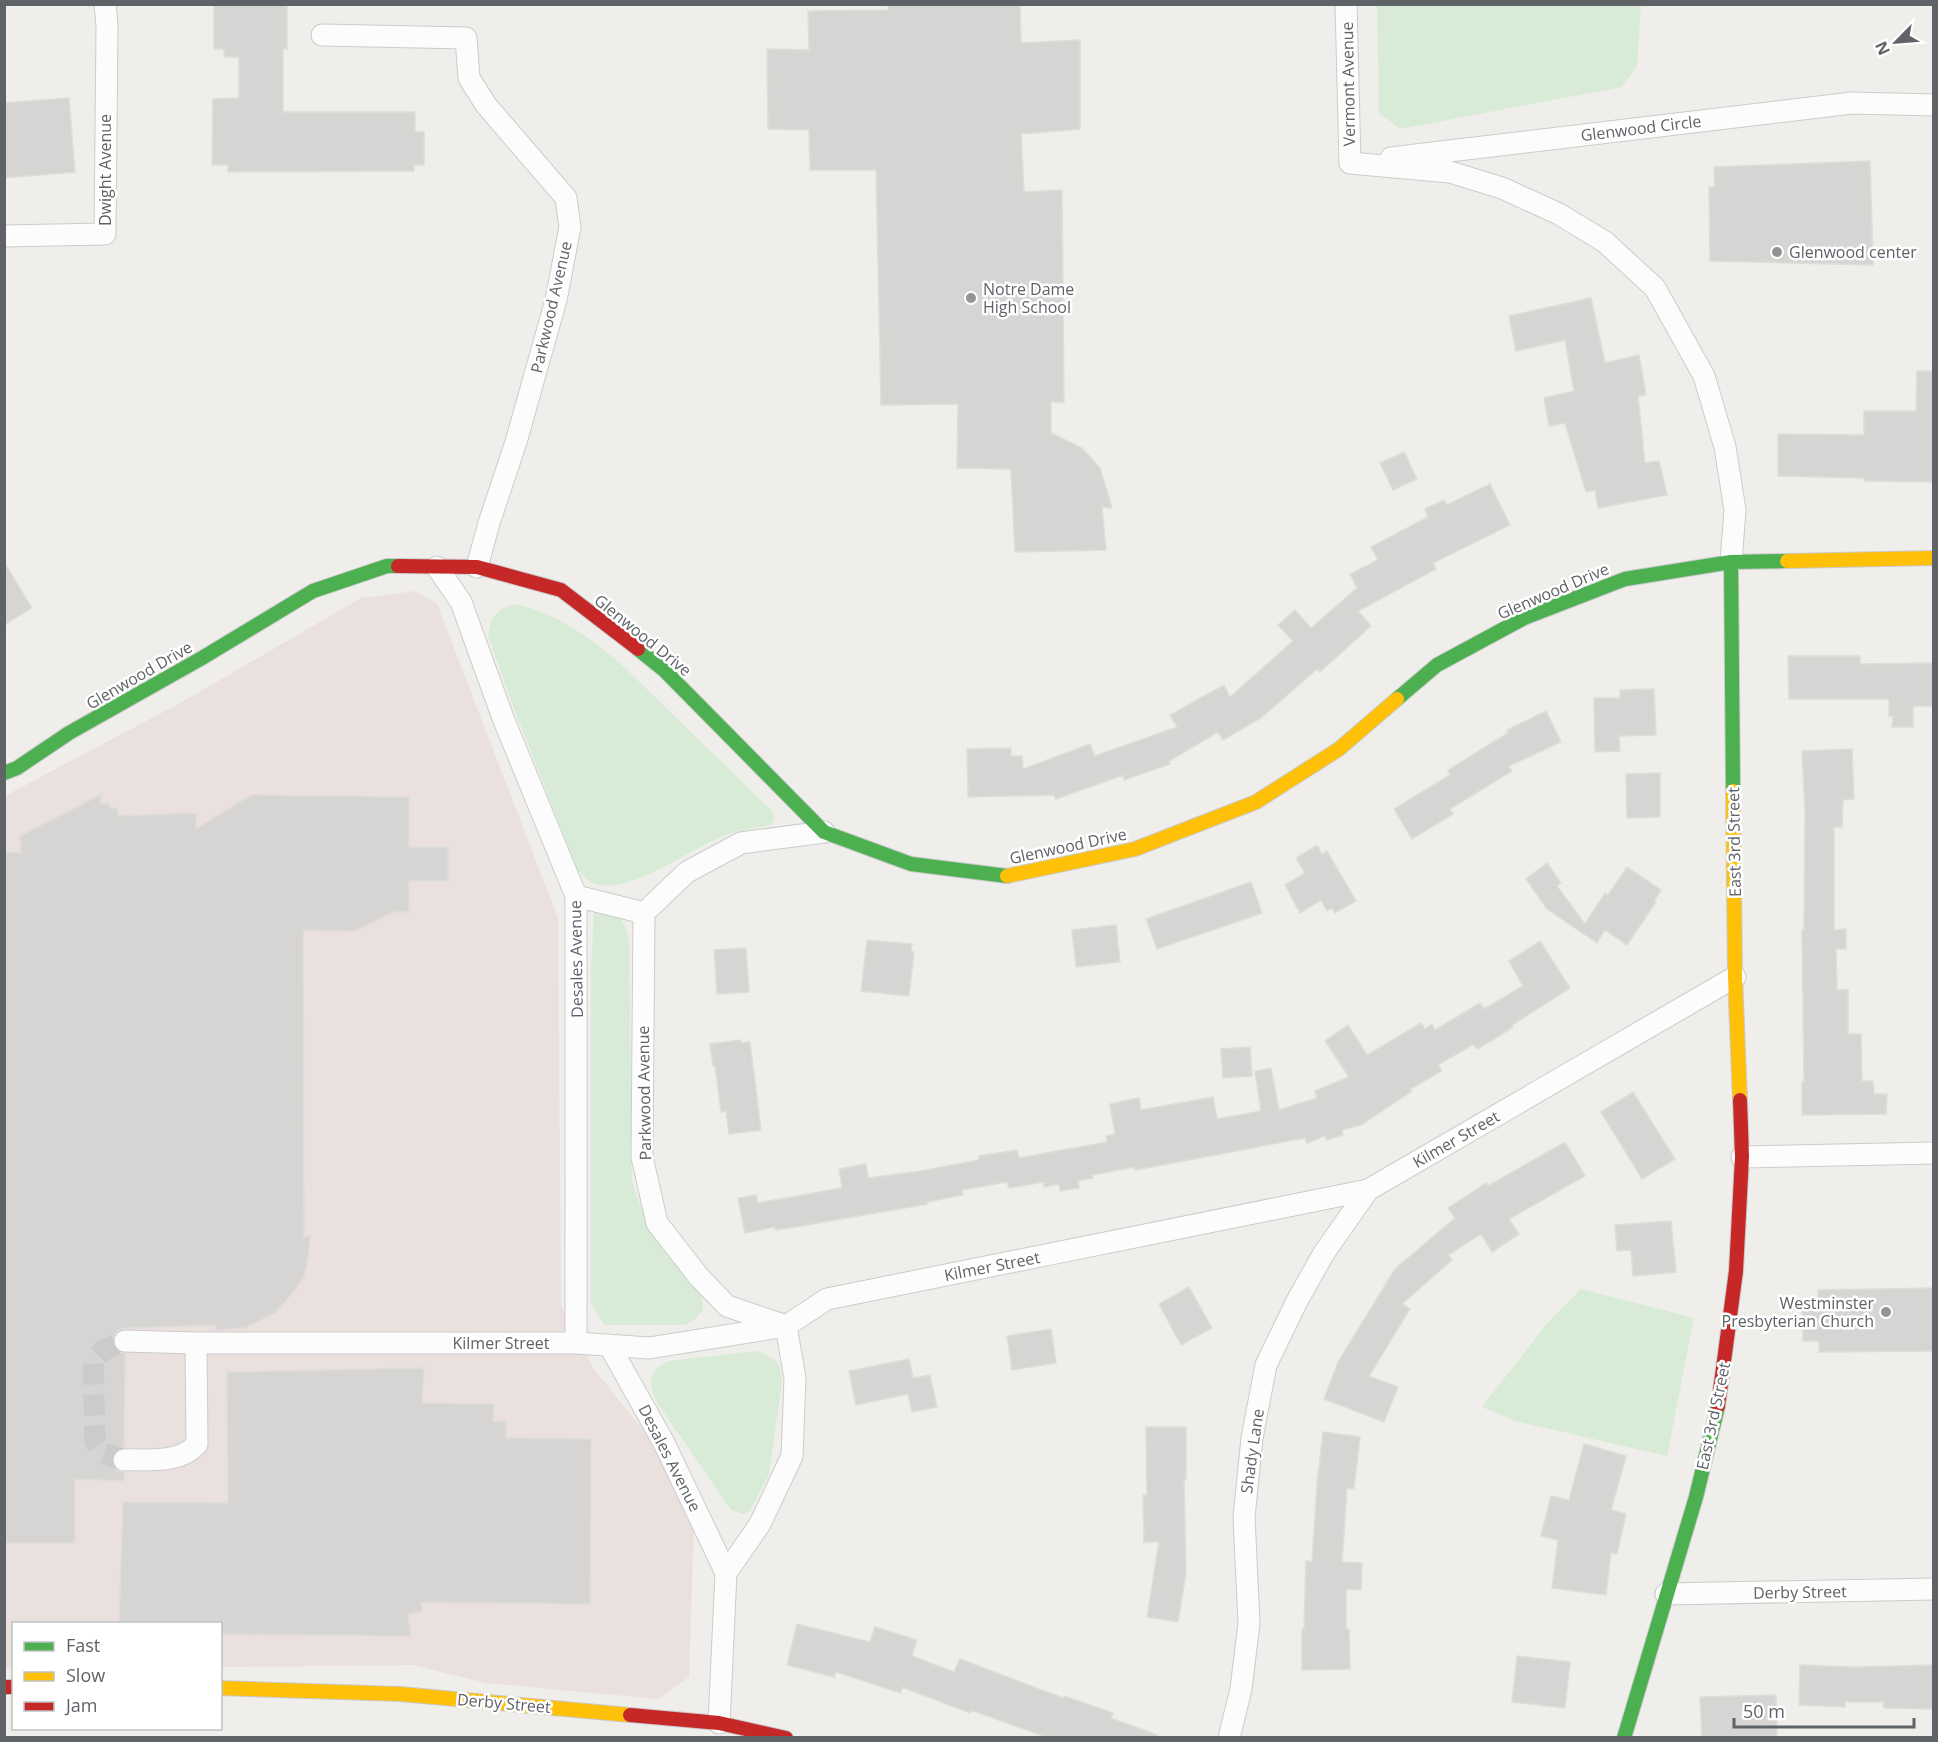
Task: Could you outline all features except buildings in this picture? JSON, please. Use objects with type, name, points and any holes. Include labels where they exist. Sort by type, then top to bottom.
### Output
[{"type":"street","name":"Dwight Avenue","points":[[4,236],[105,234],[107,26],[105,4]]},
{"type":"street","name":"Vermont Avenue","points":[[1346,4],[1350,163]]},
{"type":"street","name":"Parkwood Avenue","points":[[322,35],[466,38],[469,78],[486,105],[566,198],[570,227],[556,300],[516,442],[477,567]]},
{"type":"street","name":"Glenwood Circle","points":[[1350,163],[1852,103],[1934,105]]},
{"type":"street","name":"East 3rd Street","points":[[1350,163],[1450,172],[1502,188],[1559,214],[1605,242],[1655,288],[1704,376],[1725,447],[1735,510],[1731,562],[1735,976],[1742,1157],[1736,1271],[1721,1393],[1696,1497],[1624,1737]]},
{"type":"street","name":"Glenwood Drive","points":[[4,773],[17,768],[69,734],[202,658],[312,591],[387,566],[477,567],[561,590],[664,670],[824,832],[911,864],[1006,876],[1135,849],[1256,802],[1339,749],[1437,665],[1524,618],[1624,579],[1731,562],[1934,558]]},
{"type":"street","name":"Desales Avenue","points":[[437,567],[461,602],[503,718],[576,896],[576,1343]]},
{"type":"street","points":[[576,896],[644,913],[687,872],[741,843],[824,832]]},
{"type":"street","name":"Parkwood Avenue","points":[[644,913],[642,1156],[657,1222],[699,1277],[728,1306],[786,1326]]},
{"type":"street","name":"Kilmer Street","points":[[125,1341],[576,1343],[649,1348],[786,1326],[827,1299],[1368,1190],[1735,976]]},
{"type":"street","points":[[1742,1157],[1934,1153]]},
{"type":"street","name":"Shady Lane","points":[[1229,1737],[1241,1689],[1249,1623],[1244,1517],[1251,1438],[1266,1365],[1297,1301],[1324,1253],[1368,1190]]},
{"type":"street","points":[[719,1723],[726,1572],[760,1524],[792,1456],[795,1378],[786,1326]]},
{"type":"street","points":[[124,1460],[177,1458],[190,1452],[197,1444],[196,1343]]},
{"type":"street","name":"Desales Avenue","points":[[609,1345],[664,1443],[726,1572]]},
{"type":"street","name":"Derby Street","points":[[1666,1594],[1934,1589]]},
{"type":"street","name":"Derby Street","points":[[222,1688],[400,1694],[719,1723],[786,1737]]},
{"type":"shaded area","points":[[416,591],[437,604],[558,918],[561,1305],[594,1369],[646,1434],[694,1522],[689,1677],[658,1699],[486,1683],[413,1665],[222,1667],[222,1622],[12,1622],[12,1669],[5,1669],[5,796],[182,702],[361,598]]},
{"type":"green space","points":[[1377,5],[1641,5],[1637,66],[1621,87],[1400,129],[1379,113]]},
{"type":"green space","points":[[514,604],[544,613],[572,627],[622,665],[772,811],[774,817],[772,824],[723,836],[659,870],[623,884],[606,886],[588,881],[578,871],[511,701],[488,635],[492,618],[502,609]]},
{"type":"green space","points":[[605,908],[622,920],[629,940],[632,1181],[645,1217],[657,1241],[668,1257],[694,1284],[702,1300],[703,1310],[694,1320],[685,1325],[604,1325],[591,1304],[591,966],[594,912]]},
{"type":"green space","points":[[1581,1289],[1694,1318],[1667,1456],[1515,1421],[1482,1407],[1549,1321]]},
{"type":"green space","points":[[759,1351],[776,1361],[781,1370],[782,1381],[769,1475],[750,1510],[744,1514],[731,1510],[656,1401],[651,1382],[653,1373],[668,1361]]},
{"type":"tunnel","points":[[124,1460],[103,1453],[95,1441],[93,1362],[104,1350],[125,1341]]},
{"type":"traffic: fast","points":[[1397,699],[1437,665],[1524,618],[1625,579],[1731,562],[1787,561]]},
{"type":"traffic: fast","points":[[1731,562],[1733,791]]},
{"type":"traffic: fast","points":[[4,773],[17,768],[69,733],[202,658],[313,591],[387,566],[398,566]]},
{"type":"traffic: fast","points":[[638,649],[664,670],[824,832],[911,864],[1007,876]]},
{"type":"traffic: fast","points":[[1624,1738],[1696,1497],[1718,1406]]},
{"type":"traffic: slow","points":[[1787,561],[1934,558]]},
{"type":"traffic: slow","points":[[1007,876],[1135,849],[1256,802],[1339,749],[1397,699]]},
{"type":"traffic: slow","points":[[1733,791],[1735,977],[1740,1100]]},
{"type":"traffic: slow","points":[[222,1688],[400,1694],[630,1715]]},
{"type":"traffic: jam","points":[[398,566],[477,567],[561,590],[638,649]]},
{"type":"traffic: jam","points":[[1718,1406],[1736,1271],[1742,1157],[1740,1100]]},
{"type":"traffic: jam","points":[[4,1687],[12,1687]]},
{"type":"traffic: jam","points":[[630,1715],[719,1723],[786,1738]]},
{"type":"place","name":"Glenwood center","points":[[1777,252]]},
{"type":"place","name":"Notre Dame High School","points":[[971,298]]},
{"type":"place","name":"Westminster Presbyterian Church","points":[[1886,1312]]}]
